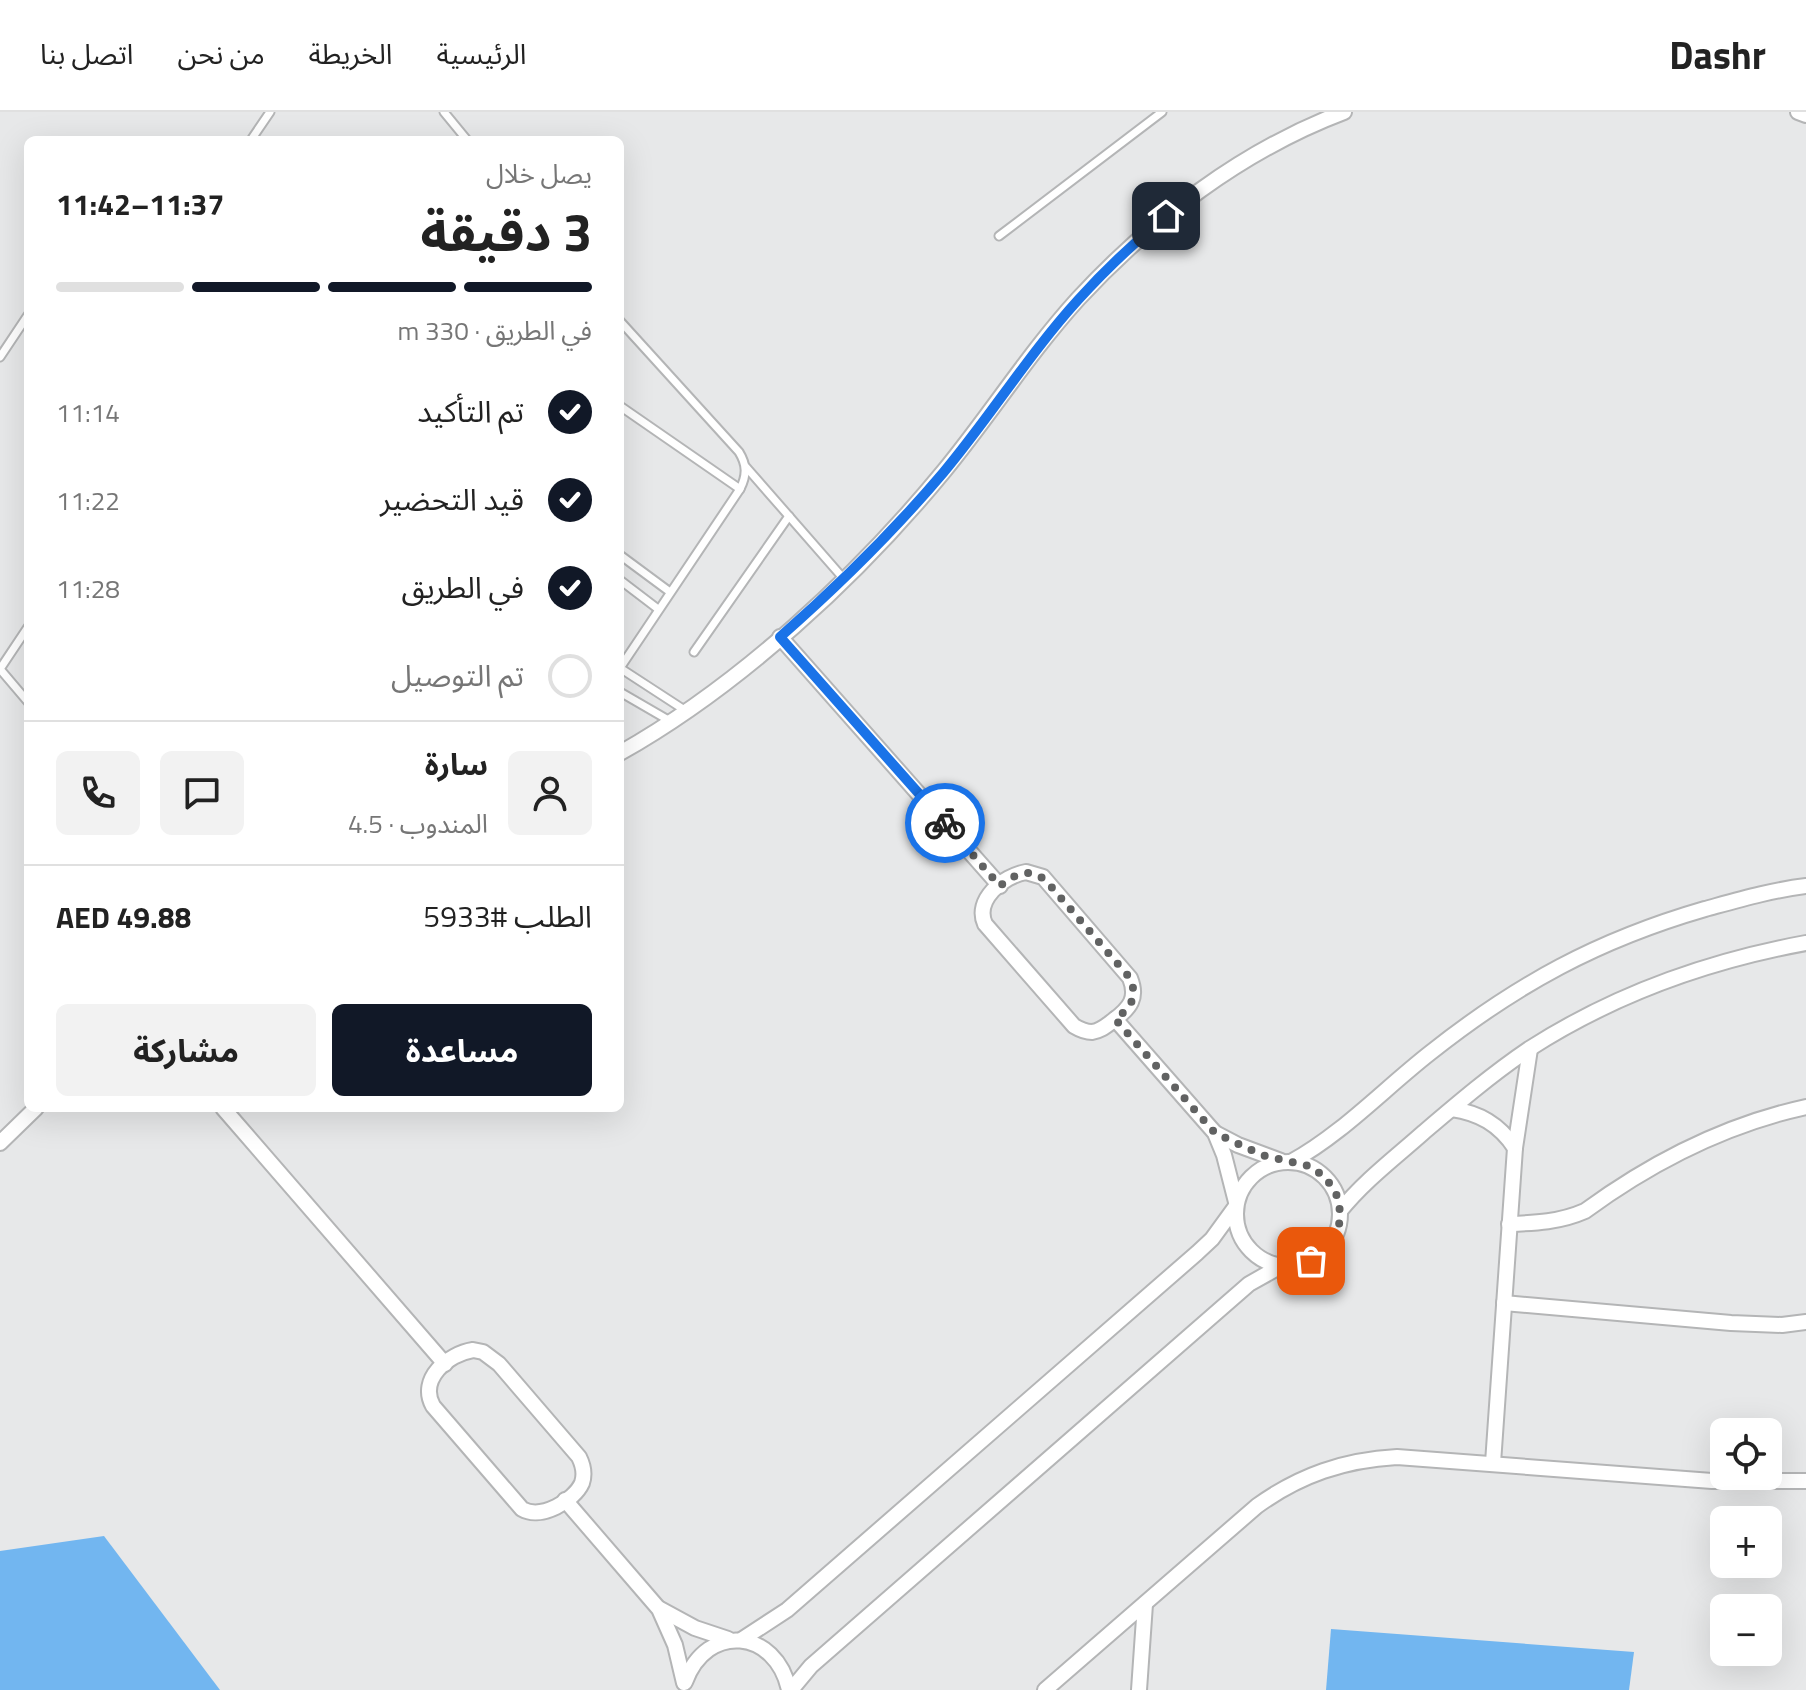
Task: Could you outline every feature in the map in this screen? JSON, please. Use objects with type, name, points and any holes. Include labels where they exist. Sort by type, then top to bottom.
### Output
[{"type":"street","points":[[624,751],[671,722],[780,637],[843,578],[943,473],[1059,322],[1132,245],[1166,216],[1240,165],[1286,138],[1344,112]]},
{"type":"street","points":[[1798,112],[1806,115]]},
{"type":"street","points":[[780,637],[1000,886]]},
{"type":"street","points":[[1017,873],[1043,877],[1130,978],[1134,994],[1128,1010],[1115,1019],[1093,1032],[1074,1026],[1067,1020],[985,924],[981,917],[984,901],[1017,873]]},
{"type":"street","points":[[684,1688],[690,1667],[701,1653],[716,1644],[736,1640],[787,1610],[1197,1253],[1212,1239],[1254,1174],[1269,1165],[1288,1162],[1321,1144],[1482,1012],[1541,975],[1603,944],[1668,920],[1735,900],[1806,886]]},
{"type":"street","points":[[1340,1211],[1361,1187],[1482,1083],[1530,1049],[1581,1019],[1635,993],[1690,972],[1806,943]]},
{"type":"street","points":[[1115,1019],[1215,1133],[1228,1167],[1236,1204],[1237,1227],[1246,1246],[1261,1259],[1281,1266],[1297,1266],[1324,1252],[1339,1226],[1340,1211],[1336,1193],[1325,1177],[1309,1166],[1238,1145],[1215,1133]]},
{"type":"street","points":[[1493,1463],[1515,1148],[1530,1049]]},
{"type":"street","points":[[1509,1224],[1548,1222],[1573,1216],[1695,1143],[1751,1121],[1806,1107]]},
{"type":"street","points":[[1452,1109],[1477,1114],[1488,1120],[1508,1137],[1515,1148]]},
{"type":"street","points":[[0,1143],[32,1112]]},
{"type":"street","points":[[226,1112],[445,1364]]},
{"type":"street","points":[[790,1690],[811,1666],[1235,1296],[1249,1284],[1281,1266]]},
{"type":"street","points":[[1504,1303],[1731,1323],[1782,1325],[1806,1322]]},
{"type":"street","points":[[473,1350],[492,1357],[579,1457],[584,1474],[582,1483],[565,1500],[545,1513],[529,1513],[522,1509],[433,1406],[427,1387],[430,1378],[462,1352],[473,1350]]},
{"type":"street","points":[[1045,1690],[1257,1506],[1293,1483],[1354,1461],[1397,1457],[1712,1481],[1806,1481]]},
{"type":"street","points":[[565,1500],[659,1609],[675,1645],[684,1688]]},
{"type":"street","points":[[1139,1690],[1145,1604]]},
{"type":"street","points":[[659,1609],[695,1628],[759,1645],[775,1657],[785,1673],[790,1690]]},
{"type":"lane","points":[[254,136],[270,112]]},
{"type":"lane","points":[[444,112],[463,136]]},
{"type":"lane","points":[[999,236],[1162,112]]},
{"type":"lane","points":[[0,357],[24,321]]},
{"type":"lane","points":[[624,325],[739,452],[746,467],[843,578]]},
{"type":"lane","points":[[624,409],[740,489]]},
{"type":"lane","points":[[624,662],[740,489],[746,467]]},
{"type":"lane","points":[[694,652],[789,516]]},
{"type":"lane","points":[[624,558],[670,592]]},
{"type":"lane","points":[[624,583],[658,609]]},
{"type":"lane","points":[[24,633],[0,669],[24,697]]},
{"type":"lane","points":[[624,671],[686,711]]},
{"type":"lane","points":[[624,694],[671,722]]},
{"type":"water","points":[[104,1536],[220,1690],[0,1690],[0,1551]]},
{"type":"water","points":[[1331,1629],[1634,1652],[1629,1690],[1326,1690]]},
{"type":"way so far","points":[[945,823],[1000,886],[1017,873],[1035,873],[1043,877],[1130,978],[1134,994],[1132,1003],[1115,1019],[1215,1133],[1262,1155],[1309,1166],[1325,1177],[1336,1193],[1339,1226],[1324,1252],[1311,1261]]},
{"type":"route","points":[[945,823],[780,637],[912,508],[943,473],[1078,299],[1166,216]]}]
